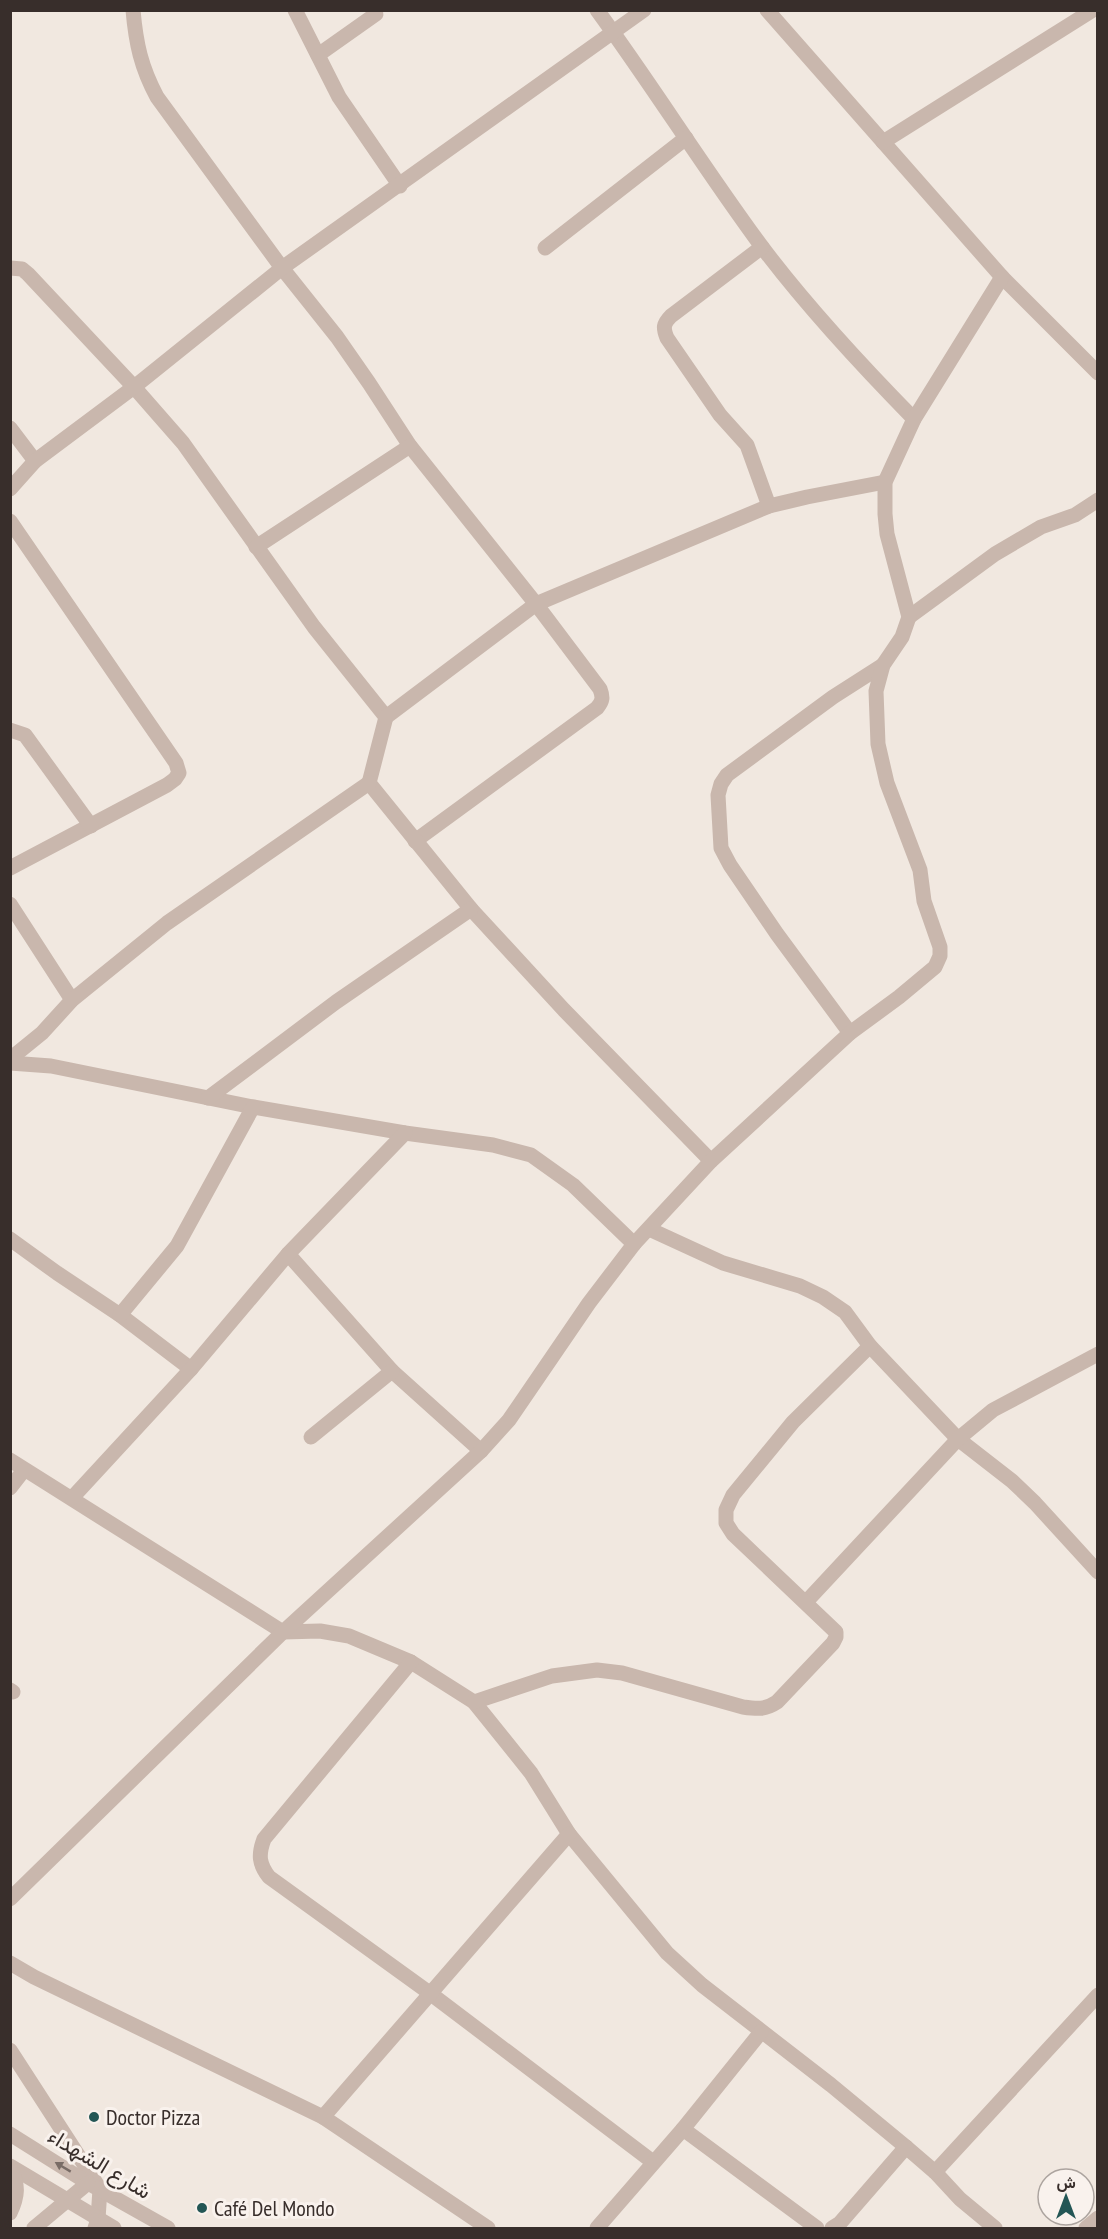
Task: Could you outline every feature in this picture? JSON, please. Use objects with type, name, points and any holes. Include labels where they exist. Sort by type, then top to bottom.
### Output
[{"type":"street","points":[[133,10],[136,45],[144,73],[157,97],[282,268],[337,337],[410,446],[536,604],[600,689],[602,702],[415,841]]},
{"type":"street","points":[[296,10],[339,97],[400,186]]},
{"type":"street","points":[[597,10],[762,247],[828,327],[914,418]]},
{"type":"street","points":[[10,489],[35,461],[134,387],[282,268],[644,10]]},
{"type":"street","points":[[767,10],[1002,277],[1098,373]]},
{"type":"street","points":[[883,142],[1093,10]]},
{"type":"street","points":[[318,55],[378,12]]},
{"type":"street","points":[[545,248],[686,138]]},
{"type":"street","points":[[762,247],[671,316],[665,321],[663,328],[667,338],[720,415],[747,445],[769,506]]},
{"type":"street","points":[[10,268],[22,269],[134,387],[183,443],[315,627],[386,717]]},
{"type":"street","points":[[10,1899],[283,1632],[481,1451],[509,1420],[589,1303],[634,1244],[711,1161],[850,1034],[935,967],[940,956],[937,934],[924,901],[920,870],[887,783],[878,744],[876,691],[883,665],[902,637],[909,617],[887,534],[885,482],[914,418],[1002,277]]},
{"type":"street","points":[[10,428],[35,461]]},
{"type":"street","points":[[256,547],[410,446]]},
{"type":"street","points":[[10,1061],[42,1033],[72,1000],[167,922],[369,783],[386,717],[536,604],[769,506],[885,482]]},
{"type":"street","points":[[909,617],[995,554],[1041,527],[1075,515],[1098,500]]},
{"type":"street","points":[[10,520],[179,773],[175,779],[10,868]]},
{"type":"street","points":[[850,1034],[730,865],[721,848],[717,795],[727,775],[833,696],[883,665]]},
{"type":"street","points":[[10,730],[25,735],[91,826]]},
{"type":"street","points":[[369,783],[471,909],[564,1010],[711,1161]]},
{"type":"street","points":[[10,904],[72,1000]]},
{"type":"street","points":[[208,1098],[336,1002],[471,909]]},
{"type":"street","points":[[10,1061],[51,1066],[253,1107],[405,1133],[493,1145],[531,1155],[573,1185],[634,1244]]},
{"type":"street","points":[[120,1315],[177,1246],[253,1107]]},
{"type":"street","points":[[72,1498],[191,1370],[288,1254],[405,1133]]},
{"type":"street","points":[[649,1229],[723,1263],[800,1286],[823,1297],[844,1312],[870,1346],[958,1439],[1012,1481],[1098,1572]]},
{"type":"street","points":[[10,1239],[120,1315],[191,1370]]},
{"type":"street","points":[[288,1254],[392,1371],[481,1451]]},
{"type":"street","points":[[474,1702],[552,1676],[597,1670],[622,1673],[743,1707],[769,1708],[777,1702],[833,1643],[836,1632],[733,1534],[726,1523],[726,1510],[733,1495],[793,1422],[870,1346]]},
{"type":"street","points":[[806,1602],[958,1439],[993,1410],[1098,1354]]},
{"type":"street","points":[[311,1437],[392,1371]]},
{"type":"street","points":[[10,1460],[283,1632],[320,1631],[349,1636],[411,1662],[474,1702],[531,1773],[569,1833],[667,1953],[702,1985],[831,2085],[936,2172],[960,2199],[995,2229]]},
{"type":"street","points":[[10,1488],[24,1470]]},
{"type":"street","points":[[411,1662],[264,1839],[259,1856],[261,1867],[269,1877],[431,1994],[654,2162]]},
{"type":"street","points":[[323,2117],[569,1833]]},
{"type":"street","points":[[10,1963],[323,2117],[488,2229]]},
{"type":"street","points":[[936,2172],[1098,1995]]},
{"type":"street","points":[[597,2229],[683,2129],[761,2032]]},
{"type":"street","points":[[10,2050],[94,2186],[97,2224]]},
{"type":"street","points":[[683,2129],[817,2229]]},
{"type":"street","name":"شارع الشهداء","points":[[10,2134],[168,2229]]},
{"type":"street","points":[[832,2229],[840,2223],[906,2147]]},
{"type":"street","points":[[10,2167],[68,2201],[97,2224],[114,2229]]},
{"type":"street","points":[[10,2167],[17,2183],[18,2194],[10,2213]]},
{"type":"street","points":[[34,2229],[68,2201],[94,2186]]},
{"type":"street","points":[[1086,2229],[1098,2218]]},
{"type":"place","name":"Doctor Pizza","points":[[94,2117]]},
{"type":"place","name":"Café Del Mondo","points":[[202,2208]]}]
